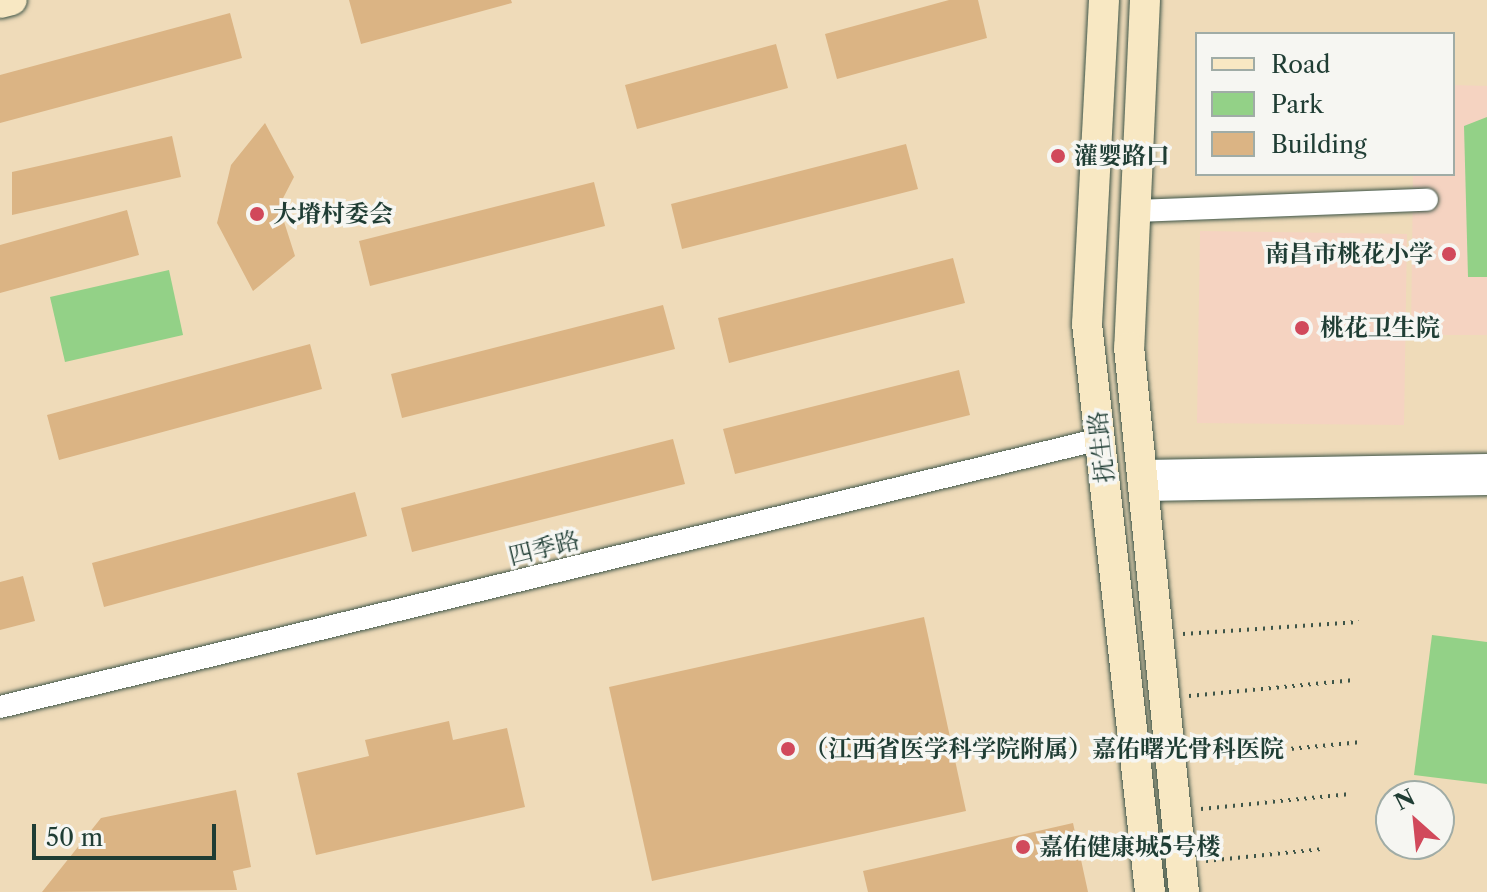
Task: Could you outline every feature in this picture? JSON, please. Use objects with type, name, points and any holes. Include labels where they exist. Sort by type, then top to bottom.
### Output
[{"type":"main road","points":[[0,3],[12,0]]},
{"type":"main road","name":"抚生路","points":[[1104,0],[1087,324],[1150,892]]},
{"type":"main road","name":"抚生路","points":[[1145,0],[1129,347],[1182,878]]},
{"type":"street","points":[[1134,211],[1427,200]]},
{"type":"street","name":"四季路","points":[[0,707],[1100,439]]},
{"type":"street","points":[[1144,480],[1487,465]]},
{"type":"street","points":[[1144,480],[1487,484]]},
{"type":"path","points":[[1160,635],[1359,622]]},
{"type":"path","points":[[1166,698],[1354,680]]},
{"type":"path","points":[[1172,761],[1361,742]]},
{"type":"path","points":[[1176,811],[1350,794]]},
{"type":"path","points":[[1182,878],[1323,849]]},
{"type":"shaded area","name":"南昌市桃花小学","points":[[1455,85],[1487,86],[1487,335],[1411,335],[1413,176],[1455,176]]},
{"type":"shaded area","name":"桃花卫生院","points":[[1200,231],[1407,234],[1404,425],[1197,423]]},
{"type":"green space","points":[[1487,117],[1487,277],[1468,277],[1464,126]]},
{"type":"green space","points":[[169,270],[183,335],[65,362],[50,297]]},
{"type":"green space","points":[[1432,635],[1487,642],[1487,784],[1414,775]]},
{"type":"building","points":[[349,0],[511,0],[512,3],[361,44]]},
{"type":"building","points":[[949,0],[978,0],[987,38],[837,79],[825,34]]},
{"type":"building","points":[[230,13],[242,58],[0,123],[0,75]]},
{"type":"building","points":[[776,44],[788,88],[637,129],[625,85]]},
{"type":"building","points":[[265,123],[294,177],[279,206],[295,256],[253,291],[217,223],[231,165]]},
{"type":"building","points":[[172,136],[181,177],[12,215],[12,172]]},
{"type":"building","points":[[906,144],[918,189],[682,249],[671,204]]},
{"type":"building","points":[[594,182],[605,226],[370,286],[359,241]]},
{"type":"building","points":[[127,210],[139,255],[0,293],[0,245]]},
{"type":"building","points":[[953,258],[965,303],[729,363],[718,318]]},
{"type":"building","points":[[663,305],[675,349],[402,418],[391,374]]},
{"type":"building","points":[[310,344],[322,389],[59,460],[47,415]]},
{"type":"building","points":[[959,370],[970,415],[735,474],[723,429]]},
{"type":"building","points":[[673,439],[685,484],[412,552],[401,508]]},
{"type":"building","points":[[355,492],[367,536],[104,607],[92,563]]},
{"type":"building","points":[[23,576],[35,621],[0,630],[0,582]]},
{"type":"building","name":"（江西省医学科学院附属）嘉佑曙光骨科医院","points":[[924,617],[966,811],[652,881],[609,687]]},
{"type":"building","points":[[449,721],[453,740],[507,728],[525,807],[316,855],[297,773],[369,756],[365,740]]},
{"type":"building","points":[[236,790],[251,867],[233,871],[237,890],[42,892],[101,818]]},
{"type":"building","name":"嘉佑健康城5号楼","points":[[1073,823],[1088,892],[868,892],[863,871]]},
{"type":"place","name":"灌婴路口","points":[[1058,156]]},
{"type":"place","name":"大塉村委会","points":[[257,214]]},
{"type":"place","name":"南昌市桃花小学","points":[[1449,254]]},
{"type":"place","name":"桃花卫生院","points":[[1302,328]]},
{"type":"place","name":"（江西省医学科学院附属）嘉佑曙光骨科医院","points":[[788,749]]},
{"type":"place","name":"嘉佑健康城5号楼","points":[[1023,847]]}]
